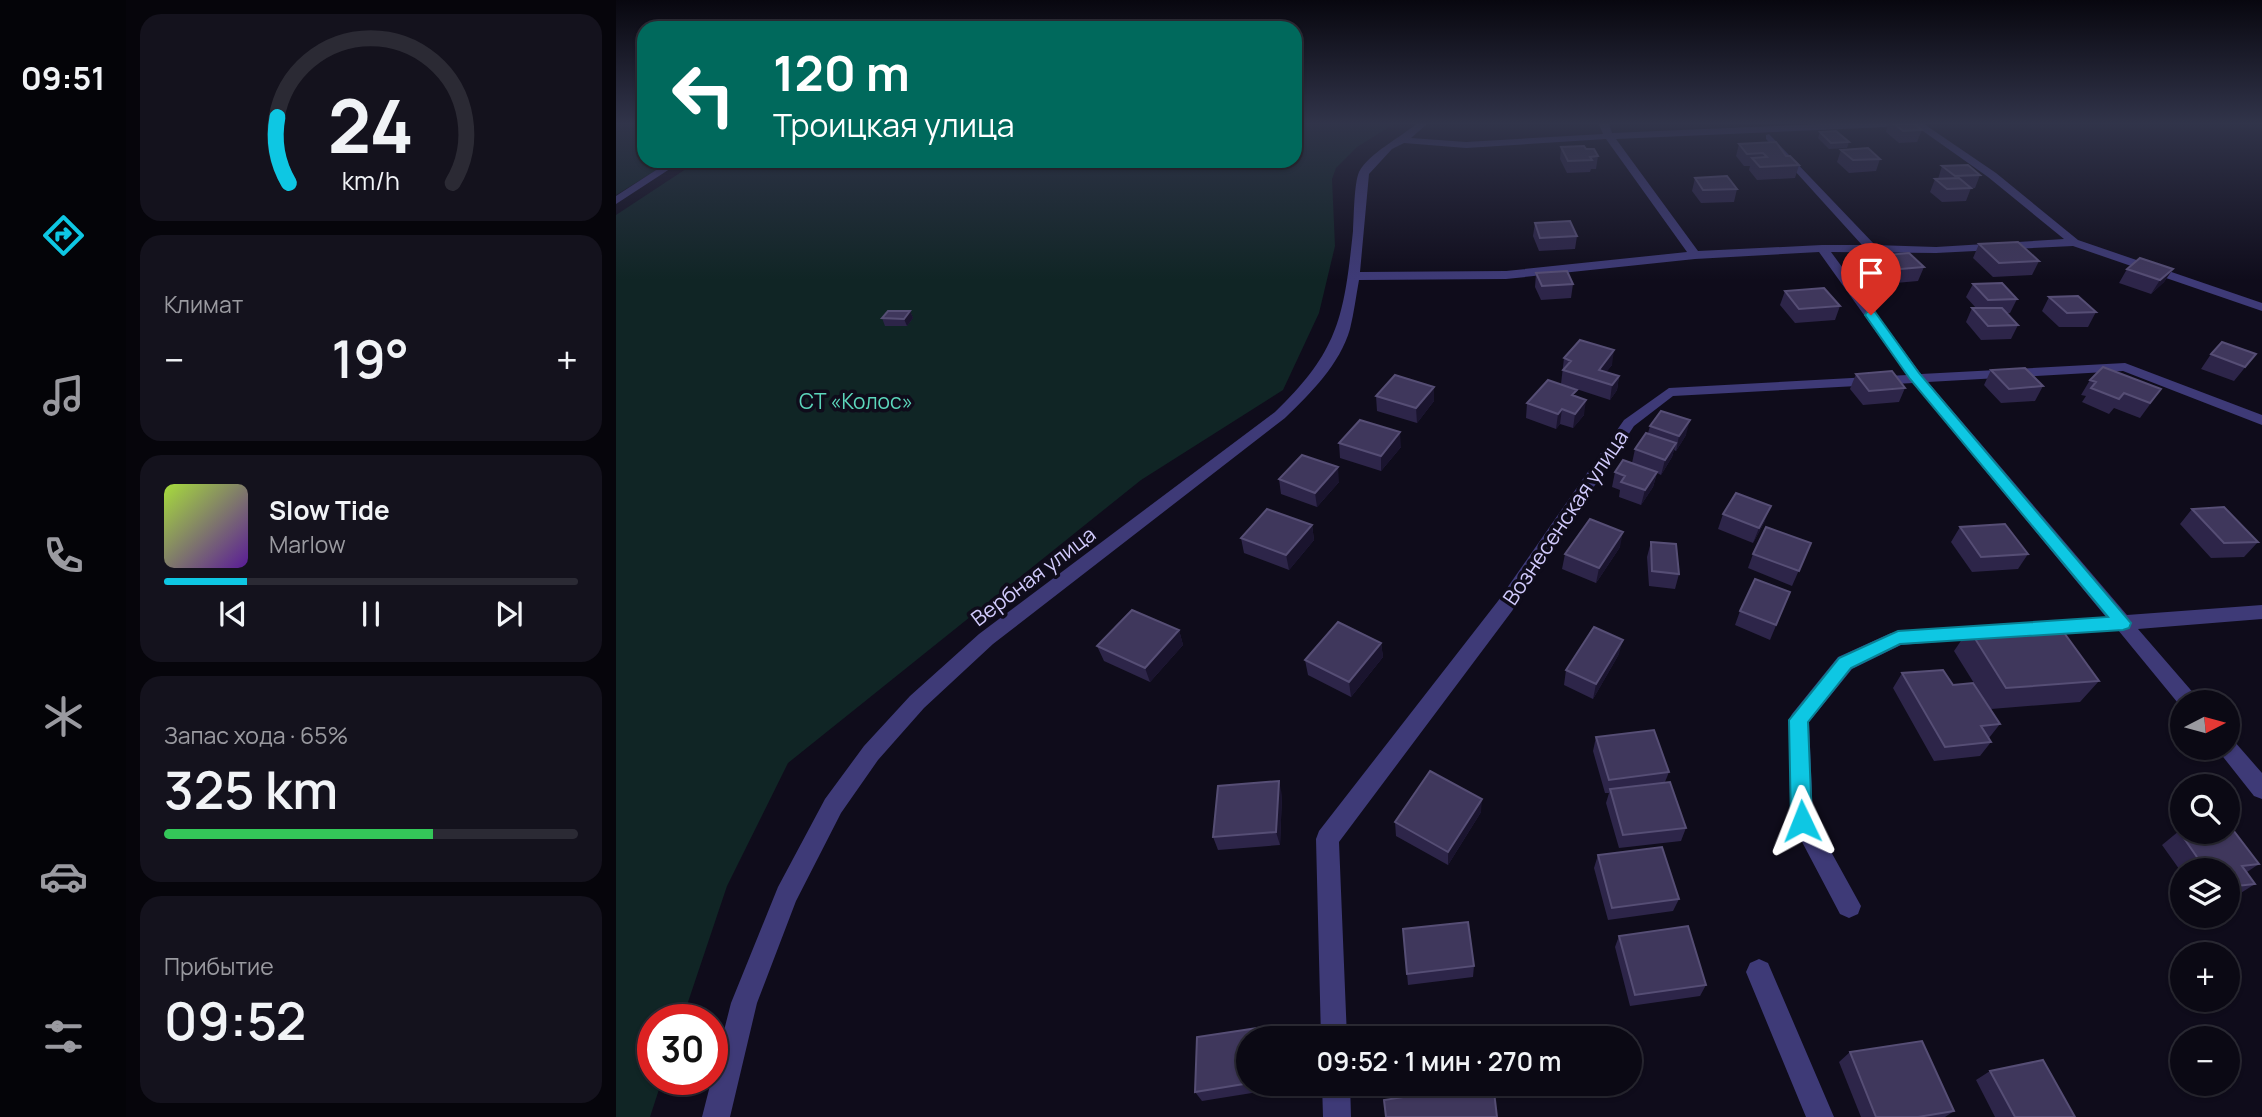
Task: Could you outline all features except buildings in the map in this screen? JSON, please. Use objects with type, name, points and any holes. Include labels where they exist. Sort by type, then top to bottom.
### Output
[{"type":"street","points":[[616,201],[654,176]]},
{"type":"street","name":"Вербная улица","points":[[716,1117],[744,1003],[786,895],[833,806],[871,753],[917,702],[986,639],[1280,415],[1309,387],[1330,358],[1343,331],[1354,276],[1364,176]]},
{"type":"street","points":[[1638,176],[1695,255]]},
{"type":"street","points":[[1805,176],[1871,248]]},
{"type":"street","points":[[1993,176],[2074,242],[2262,307]]},
{"type":"street","points":[[1354,276],[1506,275],[1695,255],[1822,248],[1936,250],[2074,242]]},
{"type":"street","points":[[1822,248],[1915,376],[2179,690]]},
{"type":"street","name":"Вознесенская улица","points":[[1334,1026],[1327,839],[1504,606],[1629,423],[1669,391],[2124,367],[2262,420]]},
{"type":"street","points":[[1849,906],[1802,821],[1799,720],[1845,663],[1898,638],[2262,612]]},
{"type":"street","points":[[2238,760],[2262,789]]},
{"type":"street","points":[[1759,972],[1820,1117]]},
{"type":"street","points":[[1336,1096],[1337,1117]]},
{"type":"green space","points":[[616,176],[647,176],[616,195]]},
{"type":"green space","name":"СТ «Колос»","points":[[675,176],[1333,176],[1335,246],[1319,313],[1283,390],[1141,480],[788,763],[727,886],[687,1004],[637,1004],[637,1095],[657,1095],[650,1117],[616,1117],[616,215]]},
{"type":"route","points":[[1802,821],[1799,720],[1845,663],[1898,638],[2123,623],[1915,376],[1871,315]]}]
